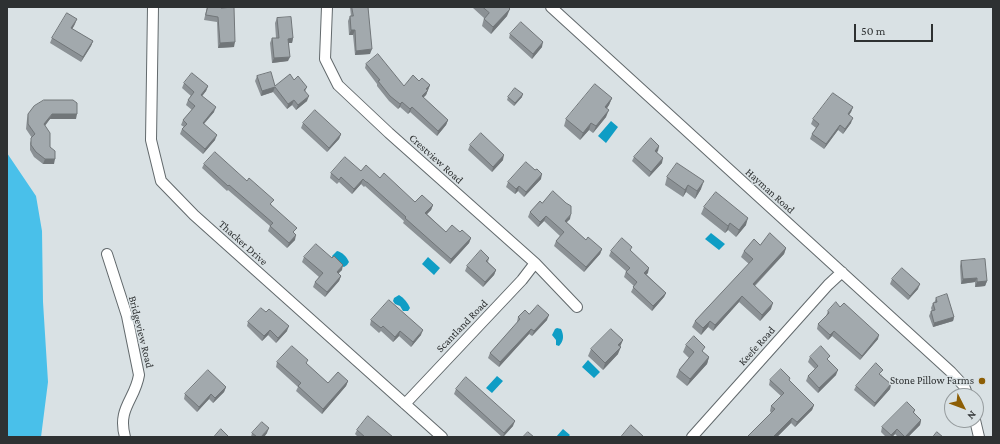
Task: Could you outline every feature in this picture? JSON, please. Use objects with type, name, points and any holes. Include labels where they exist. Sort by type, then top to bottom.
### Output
[{"type":"street","name":"Thacker Drive","points":[[153,7],[151,140],[161,181],[194,215],[442,437]]},
{"type":"street","name":"Crestview Road","points":[[327,7],[325,59],[338,86],[535,263],[577,307]]},
{"type":"street","name":"Hayman Road","points":[[551,7],[951,372],[965,388]]},
{"type":"street","name":"Bridgeview Road","points":[[107,254],[127,316],[139,375],[138,385],[131,395],[125,409],[122,426],[125,437]]},
{"type":"street","name":"Scantland Road","points":[[405,404],[522,280],[535,263]]},
{"type":"street","name":"Keefe Road","points":[[692,437],[828,285],[842,272]]},
{"type":"shaded area","points":[[611,121],[618,127],[606,143],[598,136]]},
{"type":"shaded area","points":[[7,153],[36,196],[42,231],[43,302],[48,382],[41,437],[7,437]]},
{"type":"shaded area","points":[[711,233],[725,244],[719,250],[705,239]]},
{"type":"shaded area","points":[[337,251],[341,252],[349,262],[344,267],[337,263],[332,256]]},
{"type":"shaded area","points":[[428,257],[440,268],[434,275],[422,264]]},
{"type":"shaded area","points":[[399,295],[408,304],[410,308],[408,311],[403,311],[400,306],[395,304],[393,301],[394,298]]},
{"type":"shaded area","points":[[557,328],[561,329],[563,333],[563,340],[559,346],[556,345],[556,340],[552,335]]},
{"type":"shaded area","points":[[588,360],[600,372],[594,378],[582,367]]},
{"type":"shaded area","points":[[497,376],[503,381],[492,393],[486,388]]},
{"type":"shaded area","points":[[563,429],[570,435],[568,437],[556,437]]},
{"type":"building","points":[[208,7],[234,7],[235,42],[220,43],[218,17],[206,15]]},
{"type":"building","points":[[352,7],[368,7],[372,49],[356,51],[355,30],[351,30],[350,16],[353,16]]},
{"type":"building","points":[[483,7],[508,7],[510,9],[493,27],[484,19],[489,13]]},
{"type":"building","points":[[67,13],[77,19],[71,28],[93,41],[83,57],[52,38]]},
{"type":"building","points":[[291,17],[293,38],[288,39],[290,57],[274,58],[272,38],[279,38],[277,18]]},
{"type":"building","points":[[521,22],[543,42],[533,54],[510,34]]},
{"type":"building","points":[[378,54],[404,86],[413,75],[419,81],[422,78],[430,85],[426,89],[428,90],[422,96],[448,120],[438,131],[412,107],[410,109],[402,102],[400,104],[390,96],[378,81],[380,80],[366,64]]},
{"type":"building","points":[[271,72],[275,86],[290,74],[294,80],[298,76],[307,87],[304,90],[309,96],[298,105],[294,100],[288,104],[275,87],[262,91],[257,76]]},
{"type":"building","points":[[192,73],[208,86],[201,95],[216,107],[203,123],[217,135],[205,149],[182,129],[187,124],[183,120],[195,106],[188,100],[194,92],[184,83]]},
{"type":"building","points":[[595,84],[612,98],[605,107],[609,110],[596,126],[591,123],[583,133],[566,119]]},
{"type":"building","points":[[515,88],[523,94],[515,103],[508,97]]},
{"type":"building","points":[[833,93],[853,107],[848,114],[853,118],[845,129],[840,125],[826,144],[812,134],[819,124],[813,119]]},
{"type":"building","points":[[44,100],[73,100],[77,103],[77,114],[52,114],[44,124],[50,133],[50,147],[55,151],[55,159],[45,159],[36,152],[31,145],[31,138],[35,134],[28,124],[28,114],[34,106]]},
{"type":"building","points":[[315,110],[341,134],[329,148],[303,123]]},
{"type":"building","points":[[481,133],[504,155],[493,167],[470,145]]},
{"type":"building","points":[[651,138],[659,146],[655,151],[663,158],[651,172],[634,157]]},
{"type":"building","points":[[215,152],[247,181],[249,178],[274,200],[270,204],[297,228],[293,232],[296,235],[289,243],[270,226],[273,223],[204,164]]},
{"type":"building","points":[[345,157],[361,171],[366,165],[380,178],[384,173],[415,202],[422,195],[433,205],[425,213],[446,232],[452,225],[460,232],[462,230],[471,238],[451,259],[363,179],[354,189],[341,177],[339,180],[331,173]]},
{"type":"building","points":[[526,162],[542,174],[526,192],[519,186],[516,189],[508,182]]},
{"type":"building","points":[[677,163],[704,181],[697,191],[688,185],[685,190],[667,177]]},
{"type":"building","points":[[553,191],[571,206],[571,214],[565,221],[586,240],[588,237],[602,249],[586,267],[556,241],[564,232],[546,216],[540,222],[530,212],[540,201],[542,203]]},
{"type":"building","points":[[716,192],[748,218],[739,230],[730,223],[728,226],[704,207]]},
{"type":"building","points":[[770,233],[786,248],[753,284],[773,303],[762,315],[742,296],[715,325],[710,321],[703,328],[695,321],[753,259],[744,251],[754,239],[760,245]]},
{"type":"building","points":[[622,238],[632,247],[630,250],[649,268],[644,273],[666,293],[653,306],[633,287],[637,282],[626,272],[630,268],[611,251]]},
{"type":"building","points":[[316,244],[332,258],[334,256],[343,265],[337,272],[341,276],[327,292],[315,282],[323,273],[304,257]]},
{"type":"building","points":[[481,250],[489,258],[486,261],[496,270],[485,282],[467,266]]},
{"type":"building","points":[[985,259],[987,281],[977,282],[977,278],[963,279],[961,261]]},
{"type":"building","points":[[902,268],[920,284],[910,296],[892,279]]},
{"type":"building","points":[[947,294],[954,317],[934,323],[931,311],[935,310],[933,303],[937,302],[936,298]]},
{"type":"building","points":[[389,300],[423,330],[413,342],[400,331],[395,337],[383,326],[381,328],[371,320]]},
{"type":"building","points":[[836,302],[840,307],[844,303],[879,335],[862,356],[834,331],[830,335],[818,324],[829,313],[828,311]]},
{"type":"building","points":[[538,305],[549,315],[534,331],[531,329],[500,362],[490,353],[520,319],[518,317],[525,310],[529,314]]},
{"type":"building","points":[[261,308],[266,312],[269,309],[289,326],[278,338],[270,330],[264,336],[248,322]]},
{"type":"building","points":[[611,329],[623,340],[618,345],[621,347],[605,363],[591,349]]},
{"type":"building","points":[[694,336],[705,347],[702,351],[709,357],[690,379],[679,370],[694,352],[686,345]]},
{"type":"building","points":[[292,346],[308,360],[306,363],[328,383],[338,372],[348,381],[323,409],[298,386],[301,383],[277,362]]},
{"type":"building","points":[[821,346],[830,356],[827,359],[838,370],[819,388],[808,376],[818,366],[810,357]]},
{"type":"building","points":[[876,363],[883,370],[879,374],[891,384],[875,403],[856,386]]},
{"type":"building","points":[[781,369],[790,378],[789,380],[814,405],[797,422],[792,418],[773,437],[747,437],[775,409],[771,406],[784,393],[770,380]]},
{"type":"building","points":[[208,370],[226,387],[215,398],[211,394],[199,407],[185,394]]},
{"type":"building","points":[[466,377],[515,421],[504,433],[456,389]]},
{"type":"building","points":[[907,402],[915,410],[913,412],[921,420],[905,437],[897,429],[891,435],[882,427]]},
{"type":"building","points":[[368,416],[393,437],[365,437],[357,430]]},
{"type":"building","points":[[262,422],[269,428],[261,437],[257,437],[252,433]]},
{"type":"building","points":[[631,425],[643,436],[643,437],[621,437]]},
{"type":"building","points":[[221,429],[229,437],[214,437]]},
{"type":"building","points":[[528,432],[534,437],[523,437]]},
{"type":"building","points":[[937,432],[943,437],[933,437]]},
{"type":"place","name":"Stone Pillow Farms","points":[[982,381]]}]
